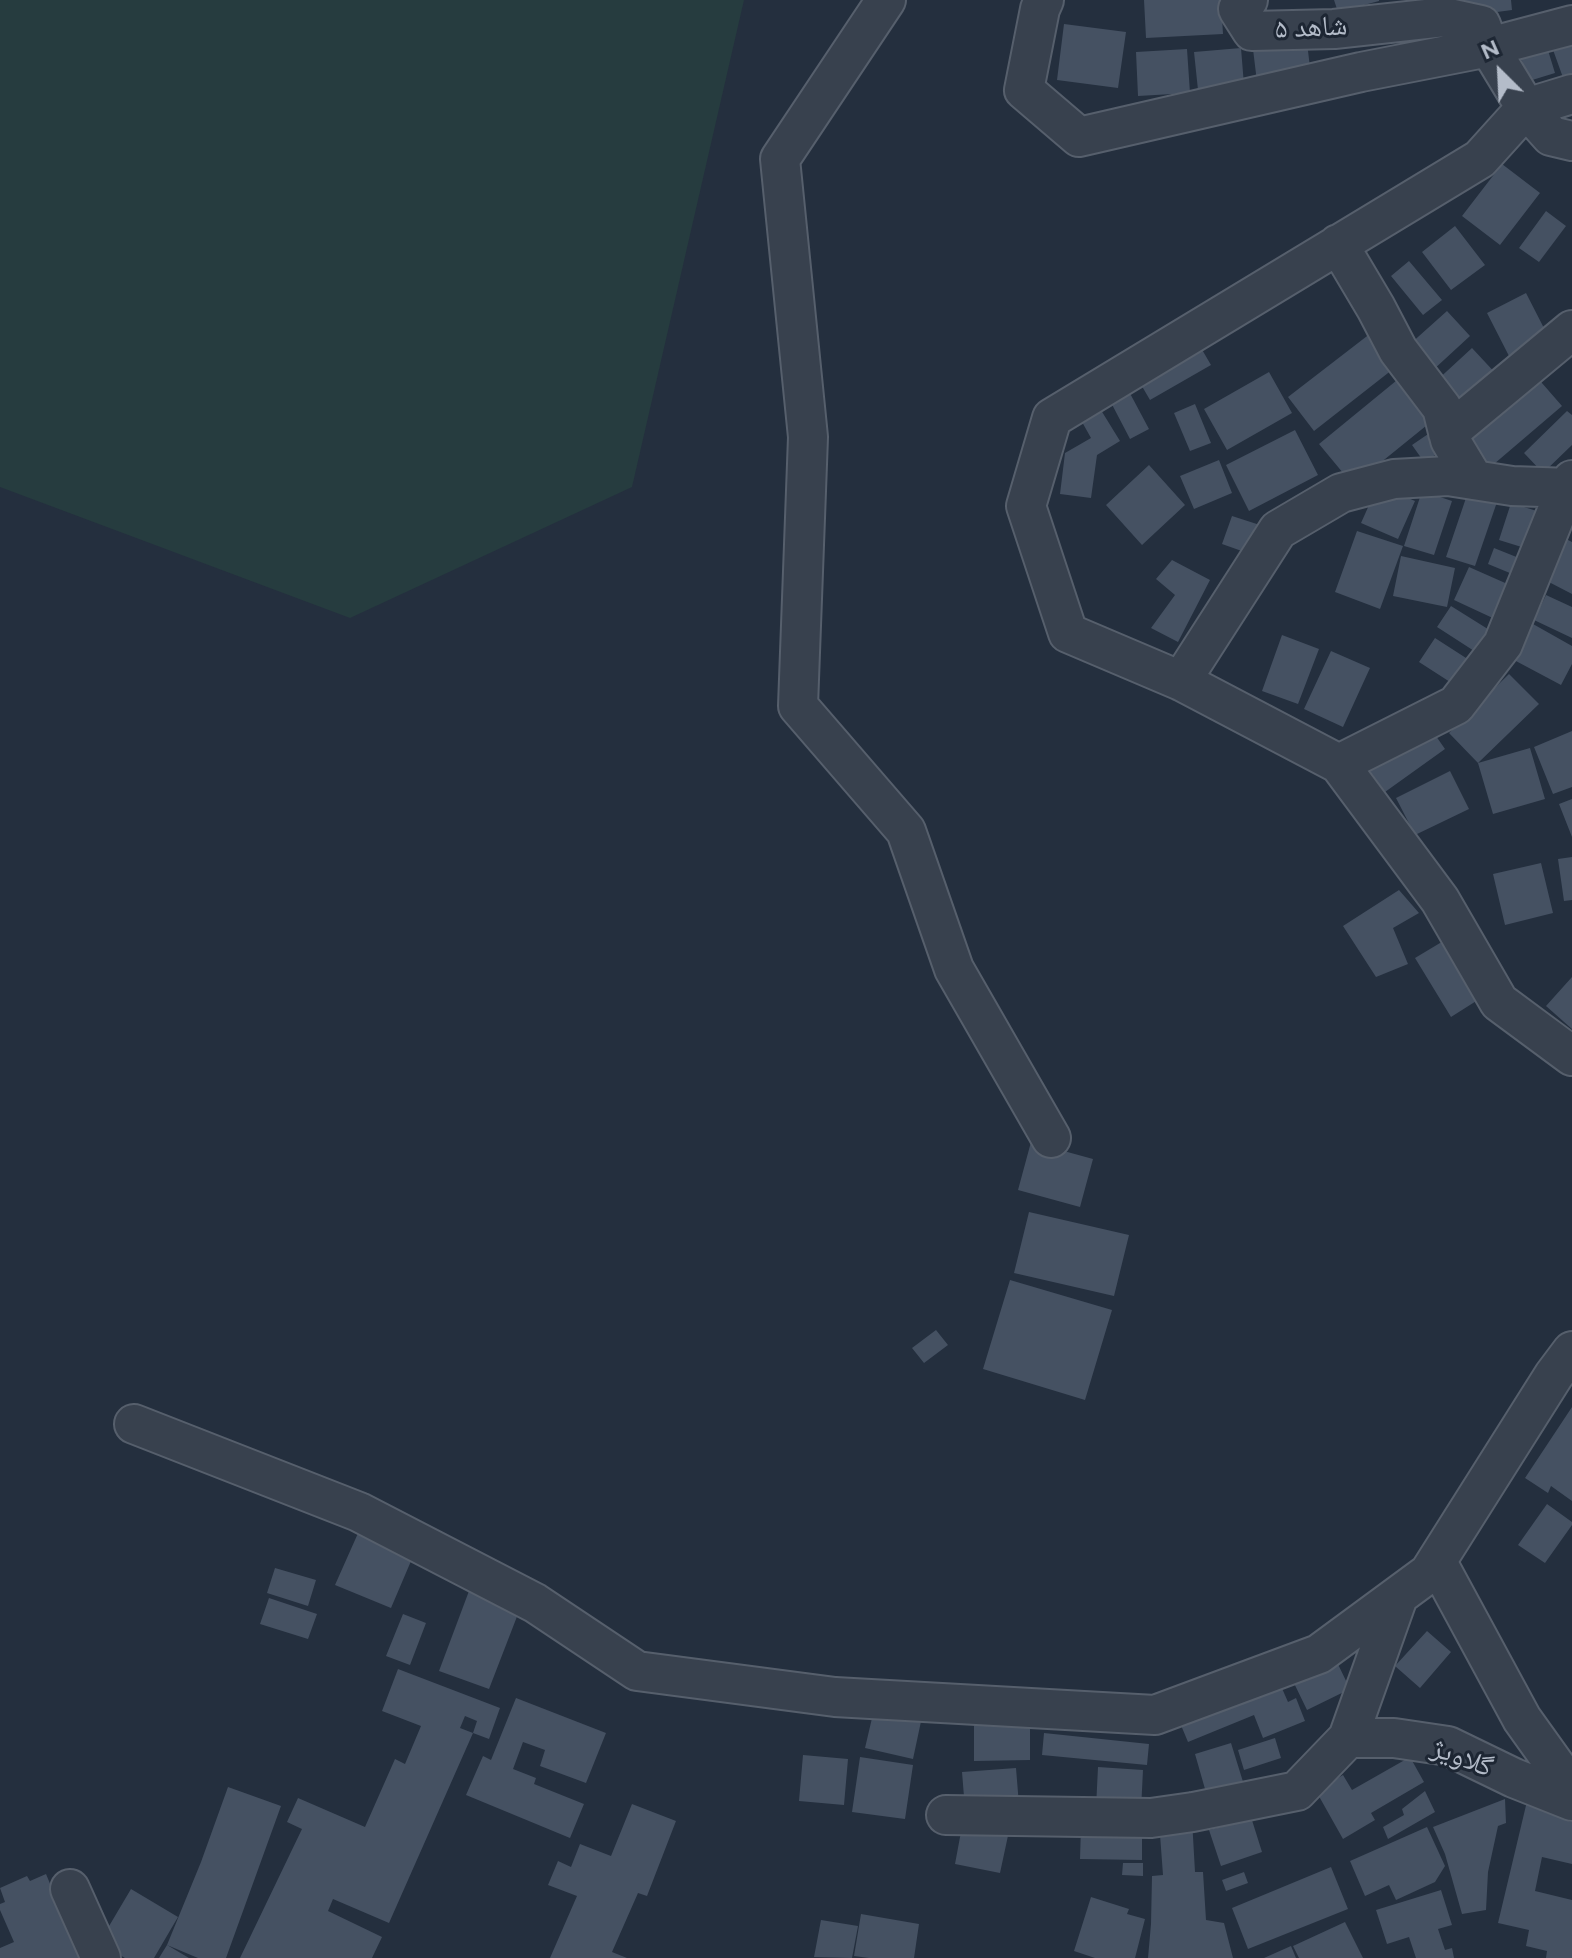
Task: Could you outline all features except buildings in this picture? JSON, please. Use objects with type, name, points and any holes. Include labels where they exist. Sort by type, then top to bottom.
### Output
[{"type":"street","points":[[886,0],[780,159],[808,437],[798,706],[906,831],[954,969],[1051,1138]]},
{"type":"street","points":[[1044,0],[1024,90],[1079,137],[1361,72],[1489,47],[1572,25]]},
{"type":"street","name":"شاهد ۵","points":[[1248,0],[1238,9],[1252,31],[1334,29],[1444,17],[1481,25],[1489,47]]},
{"type":"street","points":[[1489,47],[1526,108],[1551,136],[1572,141]]},
{"type":"street","points":[[1572,94],[1526,108],[1480,159],[1052,418],[1026,506],[1068,633],[1181,681],[1339,764],[1440,900],[1499,1002],[1572,1056]]},
{"type":"street","points":[[1338,244],[1398,350],[1442,408],[1450,440],[1474,480]]},
{"type":"street","points":[[1448,433],[1572,330]]},
{"type":"street","points":[[1181,681],[1278,530],[1341,493],[1394,479],[1448,476],[1512,486],[1570,485],[1503,644],[1456,705],[1339,764]]},
{"type":"street","points":[[134,1424],[359,1512],[535,1603],[637,1671],[835,1697],[1155,1715],[1319,1654],[1429,1573],[1572,1351]]},
{"type":"street","points":[[1437,1562],[1522,1719],[1572,1789]]},
{"type":"street","points":[[946,1815],[1151,1818],[1297,1791],[1348,1738],[1398,1597]]},
{"type":"street","name":"گلاویژ","points":[[1348,1738],[1394,1738],[1448,1746],[1514,1778],[1572,1801]]},
{"type":"street","points":[[70,1889],[101,1958]]},
{"type":"green space","points":[[0,0],[744,0],[632,487],[350,618],[0,487]]}]
